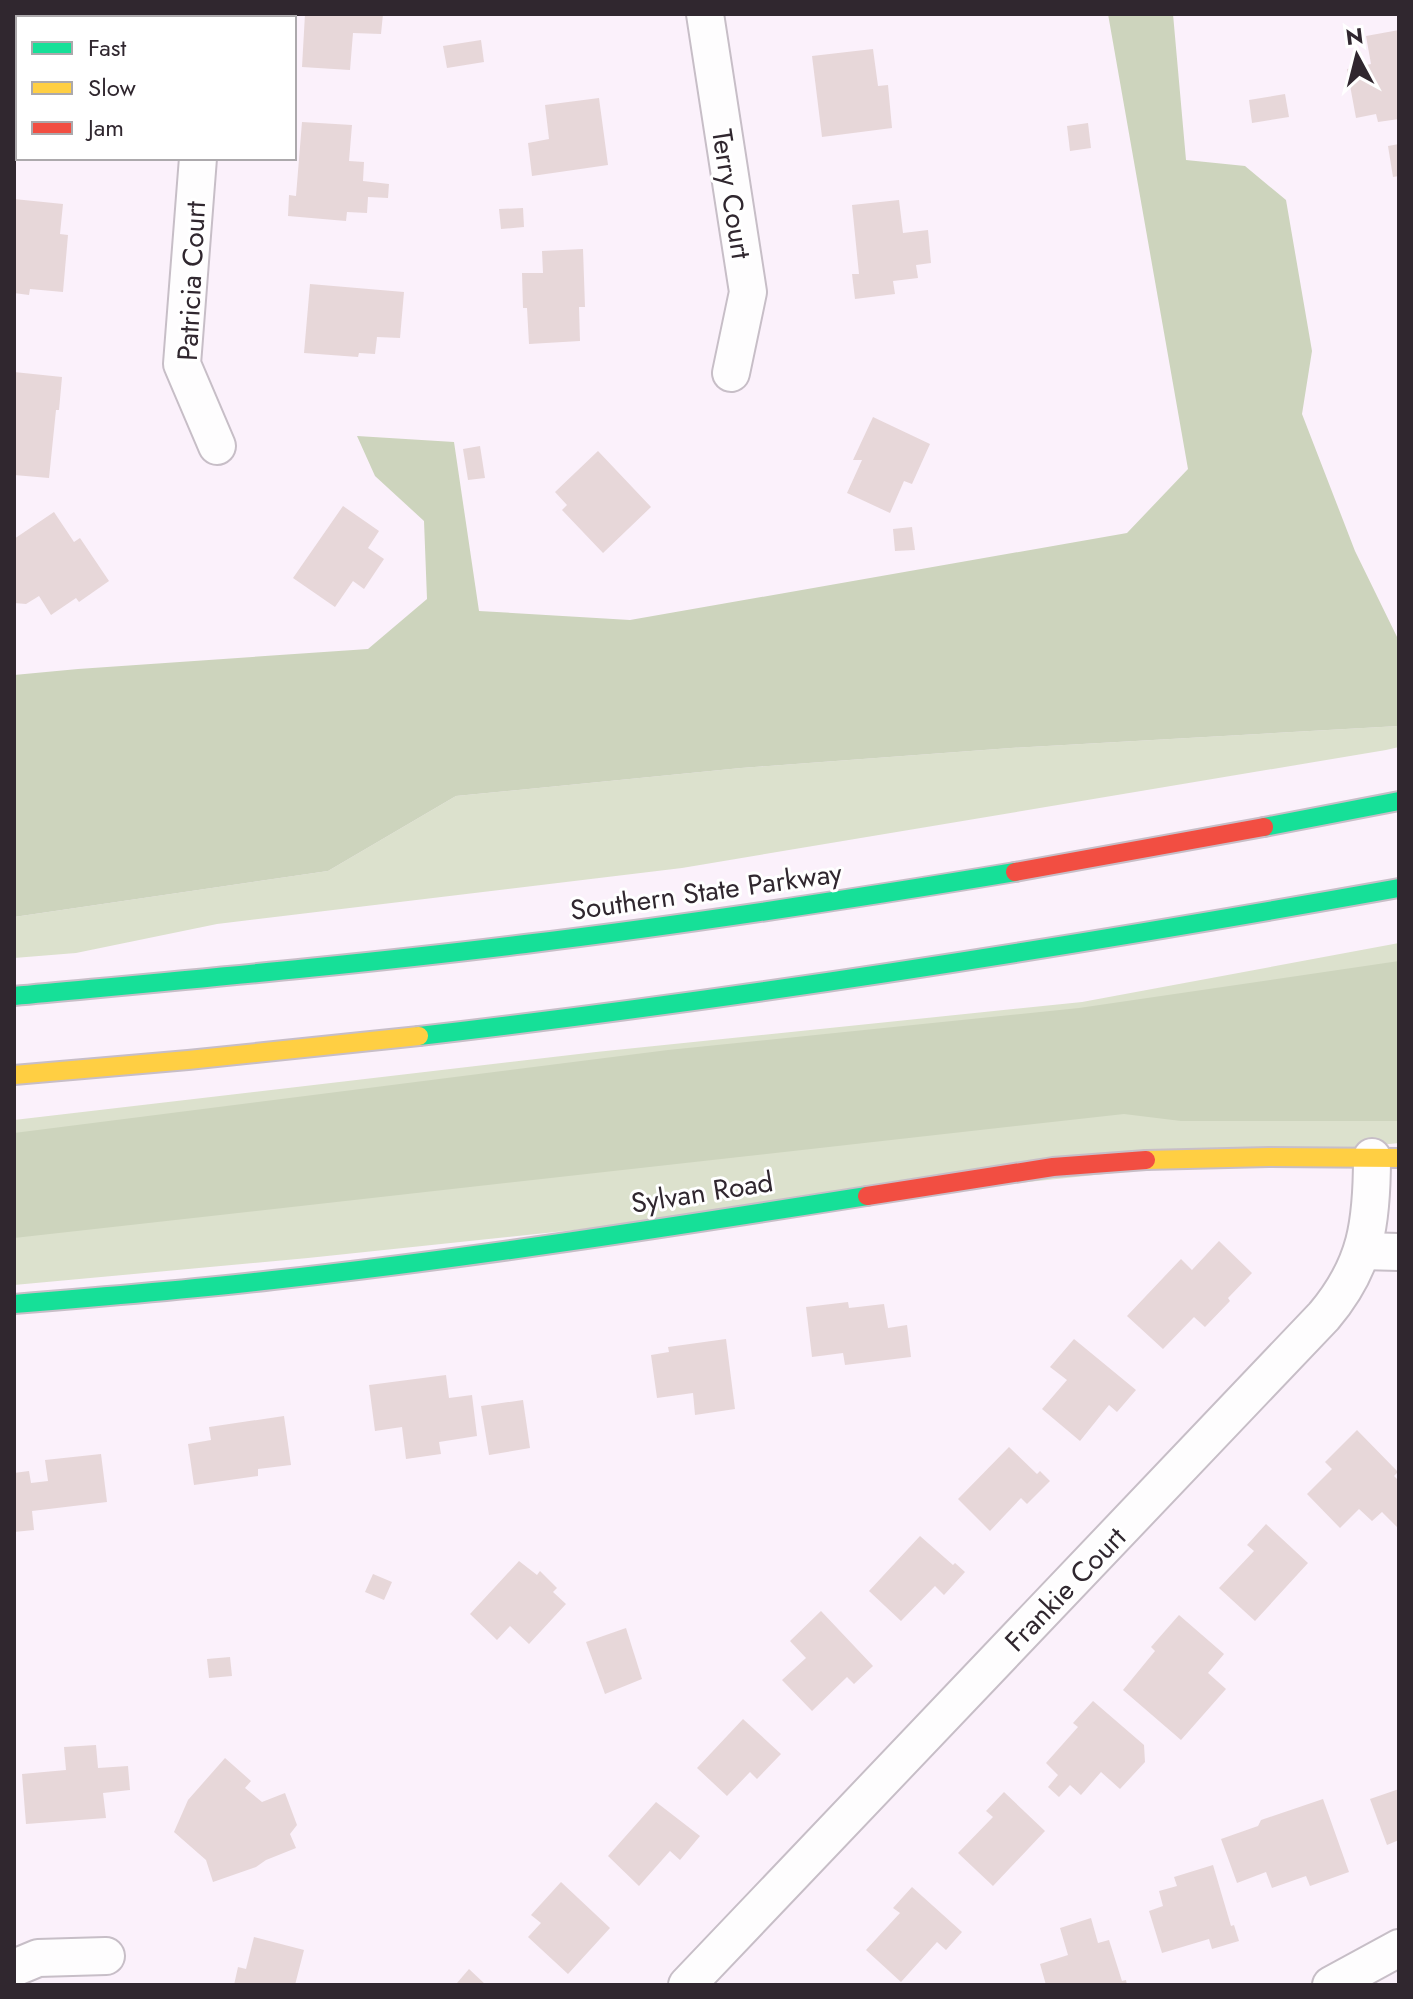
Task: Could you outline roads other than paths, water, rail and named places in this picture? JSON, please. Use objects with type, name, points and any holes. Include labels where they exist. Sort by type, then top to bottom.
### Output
[{"type":"main road","name":"Southern State Parkway","points":[[14,996],[416,957],[690,923],[1083,861],[1399,799]]},
{"type":"main road","points":[[14,1075],[312,1047],[586,1016],[829,983],[1399,888]]},
{"type":"main road","points":[[1336,899],[1399,896]]},
{"type":"main road","name":"Sylvan Road","points":[[14,1304],[186,1290],[378,1268],[1053,1167],[1124,1160],[1210,1157],[1386,1158]]},
{"type":"street","name":"Terry Court","points":[[705,14],[748,292],[731,373]]},
{"type":"street","name":"Patricia Court","points":[[198,160],[182,364],[217,446]]},
{"type":"street","name":"Frankie Court","points":[[687,1985],[1339,1299],[1352,1278],[1362,1251],[1371,1203],[1386,1158]]},
{"type":"street","points":[[1362,1251],[1399,1252]]},
{"type":"street","points":[[1331,1985],[1399,1948]]},
{"type":"street","points":[[14,1968],[38,1958],[106,1956]]}]
